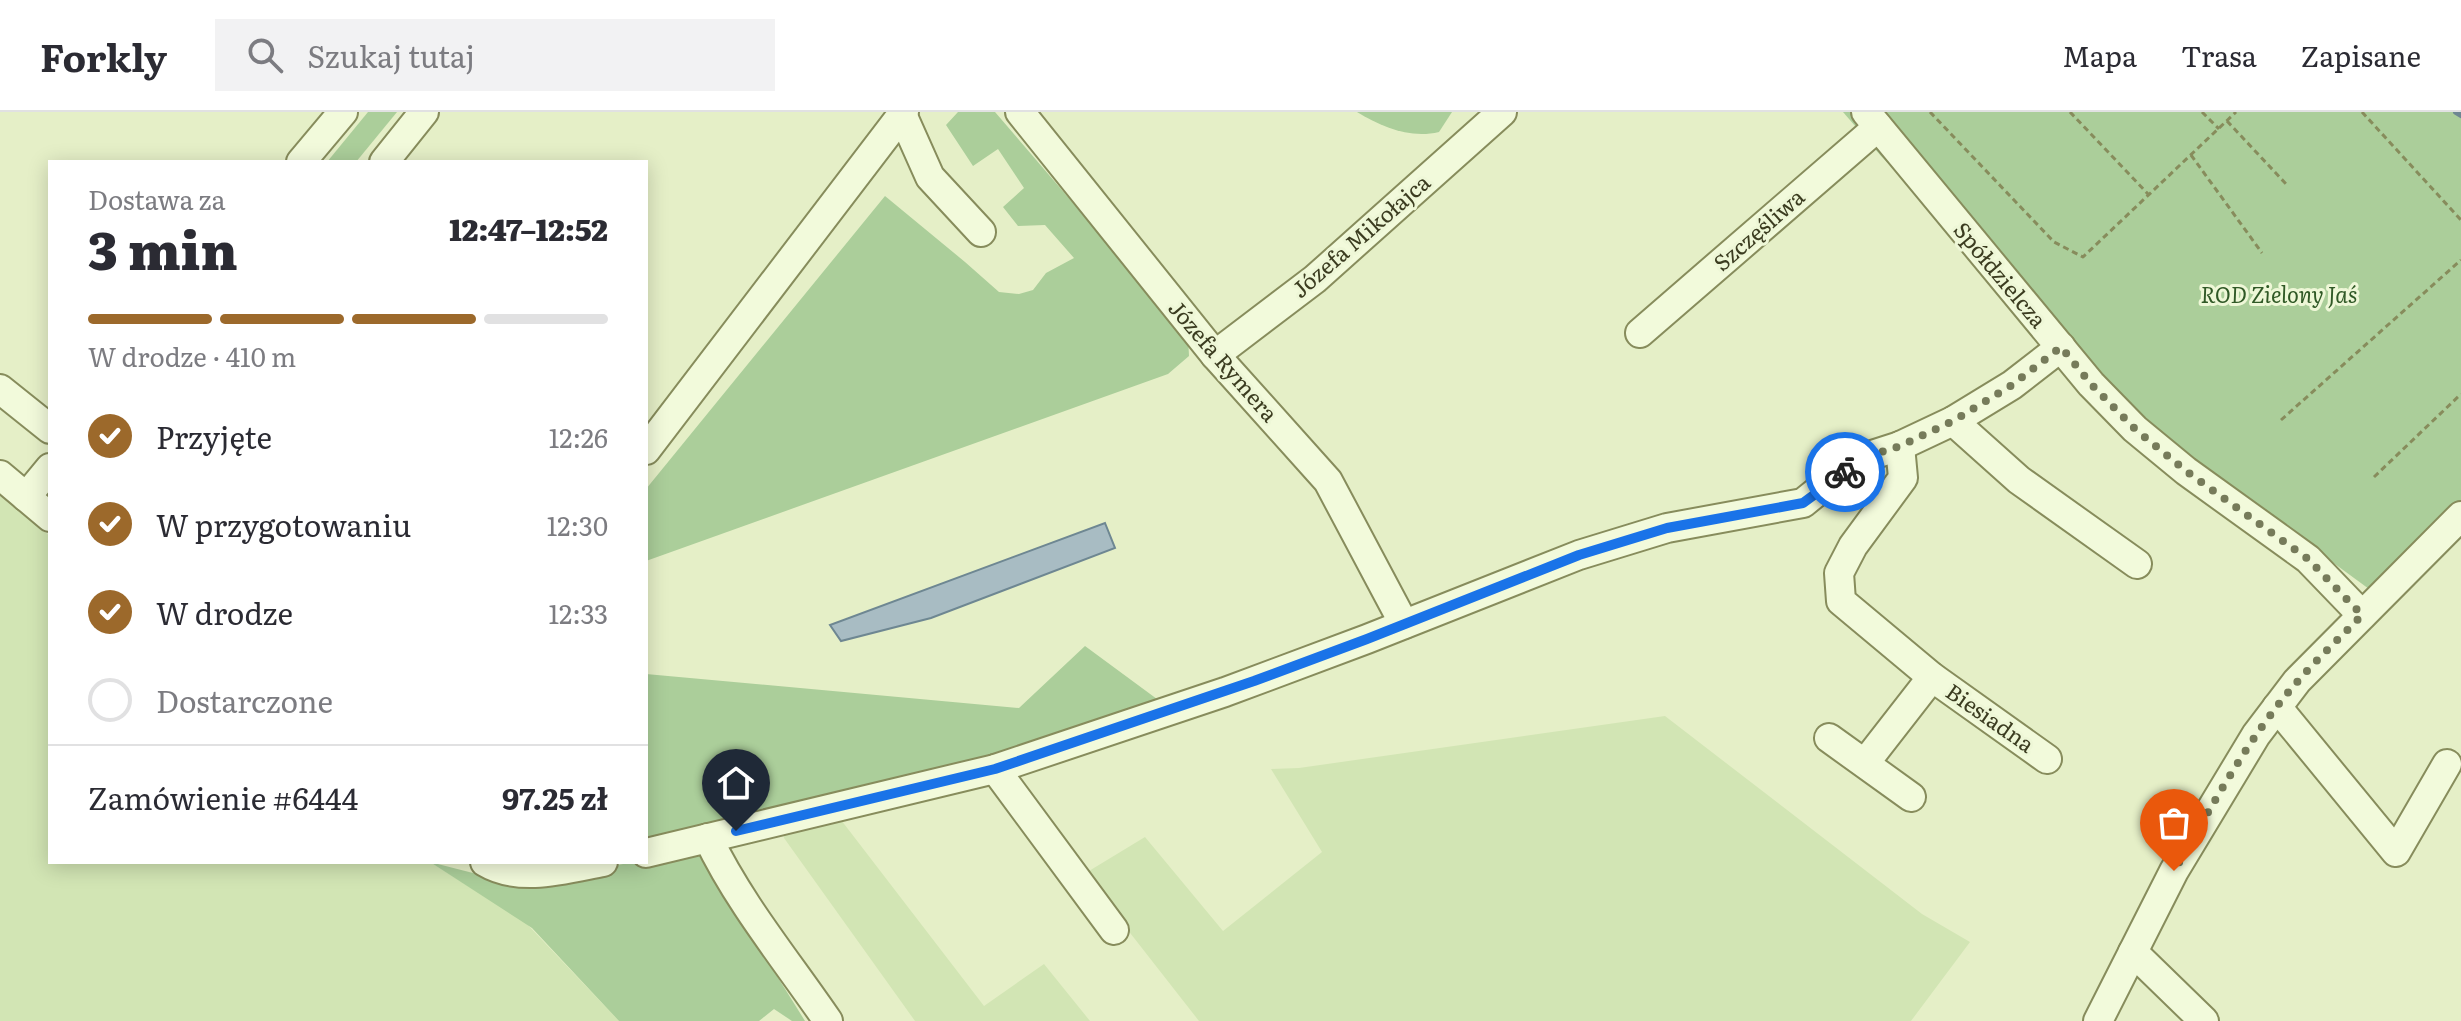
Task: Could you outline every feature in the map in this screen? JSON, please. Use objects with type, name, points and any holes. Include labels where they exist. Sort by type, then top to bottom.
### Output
[{"type":"street","points":[[303,160],[343,112]]},
{"type":"street","points":[[386,160],[424,112]]},
{"type":"street","name":"Józefa Rymera","points":[[1020,112],[1215,355],[1328,481],[1404,624]]},
{"type":"street","name":"Józefa Mikołajca","points":[[1215,355],[1315,279],[1502,112]]},
{"type":"street","points":[[648,447],[902,113],[930,177],[981,232]]},
{"type":"street","name":"Szczęśliwa","points":[[1640,333],[1872,120]]},
{"type":"street","name":"Spółdzielcza","points":[[1872,120],[2091,384],[2135,429],[2186,471],[2308,559],[2362,615]]},
{"type":"street","points":[[648,853],[995,769],[1225,692],[1579,555],[1667,528],[1803,503],[1872,455],[1900,446],[1953,421],[2012,385],[2061,347]]},
{"type":"street","points":[[0,389],[48,427]]},
{"type":"street","points":[[1953,421],[2019,480],[2137,564]]},
{"type":"street","name":"Biesiadna","points":[[1900,446],[1903,478],[1853,546],[1839,573],[1841,601],[1932,677],[2047,759]]},
{"type":"street","points":[[26,497],[48,470]]},
{"type":"street","points":[[0,475],[48,515]]},
{"type":"street","points":[[2098,1021],[2174,871],[2256,735],[2297,681],[2461,516]]},
{"type":"street","name":"Biesiadna","points":[[1865,763],[1932,677]]},
{"type":"street","points":[[2277,707],[2396,852],[2447,764]]},
{"type":"street","points":[[1829,738],[1911,797]]},
{"type":"street","points":[[995,769],[1114,930]]},
{"type":"street","points":[[708,838],[722,868],[744,902],[828,1021]]},
{"type":"street","points":[[488,864],[497,869],[542,874],[593,864]]},
{"type":"street","points":[[2133,952],[2204,1021]]},
{"type":"path","points":[[1930,112],[2054,242],[2083,257],[2236,112]]},
{"type":"path","points":[[2070,112],[2149,195]]},
{"type":"path","points":[[2202,112],[2219,129]]},
{"type":"path","points":[[2362,112],[2461,220]]},
{"type":"path","points":[[2227,121],[2287,185]]},
{"type":"path","points":[[2191,155],[2262,253]]},
{"type":"path","points":[[2281,420],[2461,260]]},
{"type":"path","points":[[2374,477],[2461,394]]},
{"type":"green space","points":[[368,112],[397,112],[358,160],[329,160]]},
{"type":"green space","points":[[958,112],[995,112],[1188,337],[1189,356],[1168,374],[648,560],[648,487],[885,196],[999,292],[1019,294],[1033,290],[1046,273],[1074,258],[1045,225],[1018,226],[1003,207],[1024,188],[998,149],[973,166],[946,125]]},
{"type":"green space","points":[[1357,112],[1452,112],[1439,132],[1417,134],[1386,127]]},
{"type":"green space","name":"ROD Zielony Jaś","points":[[1843,112],[2461,112],[2461,516],[2380,597],[2160,436],[1881,156]]},
{"type":"green space","points":[[0,496],[48,534],[48,864],[433,864],[526,923],[619,1021],[0,1021]]},
{"type":"green space","points":[[1085,646],[1161,702],[801,829],[648,844],[648,674],[1019,708]]},
{"type":"green space","points":[[1665,716],[1922,914],[1970,942],[1911,1021],[1199,1021],[1084,874],[1145,837],[1223,931],[1322,852],[1271,769],[1299,768]]},
{"type":"green space","points":[[838,816],[984,1006],[1044,964],[1090,1021],[915,1021],[784,838],[783,827]]},
{"type":"green space","points":[[699,851],[805,1021],[792,1021],[774,1009],[759,1021],[619,1021],[532,928],[433,864],[512,883],[623,864],[648,864],[648,860]]},
{"type":"shaded area","points":[[1105,523],[1115,548],[931,618],[841,641],[830,625]]},
{"type":"waterway","points":[[2456,112],[2461,115]]},
{"type":"way so far","points":[[1845,472],[1872,455],[1900,446],[1953,421],[2012,385],[2061,347],[2091,384],[2135,429],[2186,471],[2308,559],[2362,615],[2297,681],[2256,735],[2174,871]]},
{"type":"route","points":[[736,831],[995,769],[1225,692],[1579,555],[1667,528],[1803,503],[1845,472]]}]
